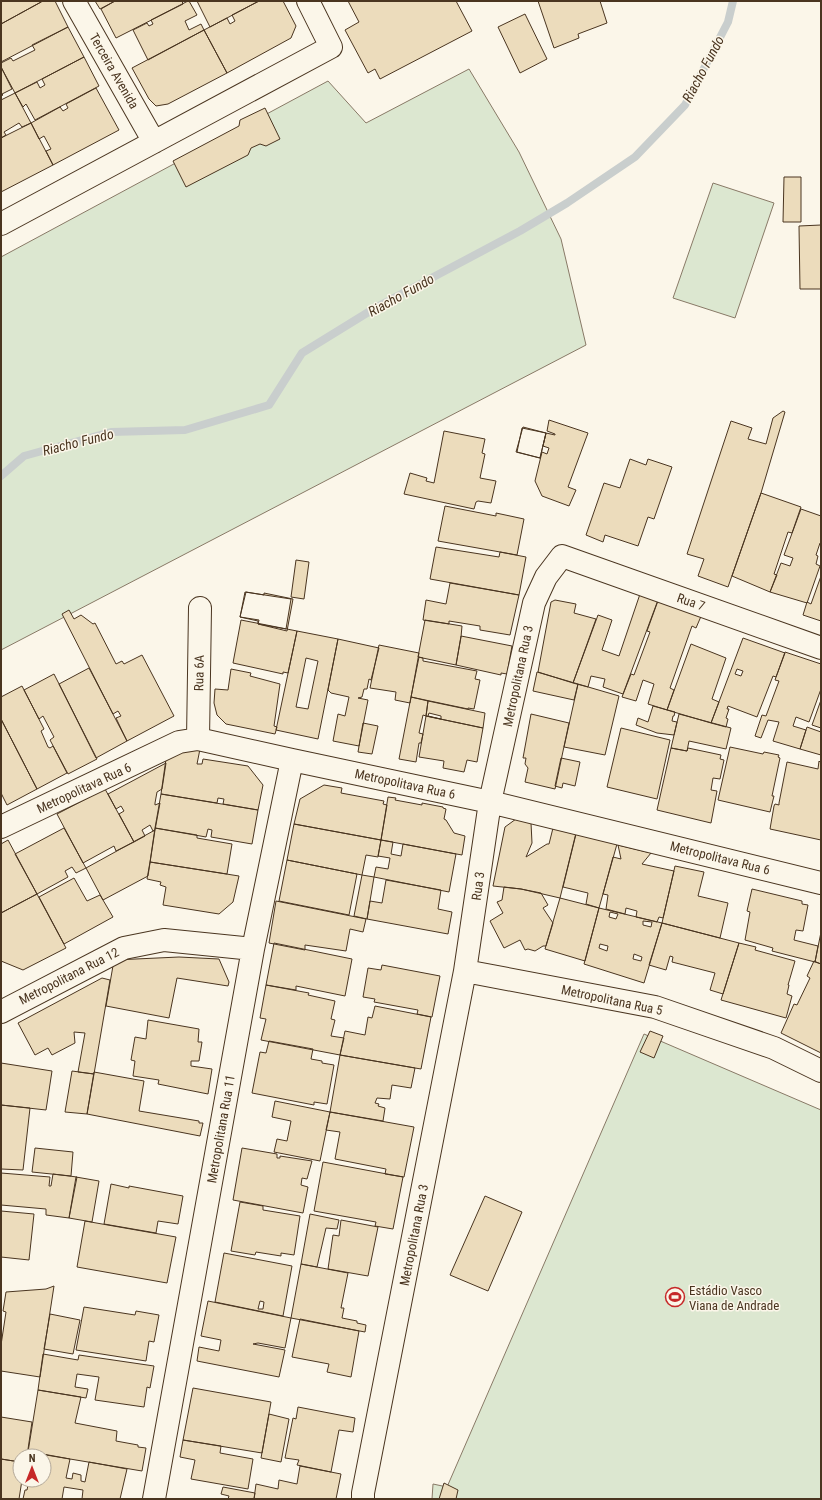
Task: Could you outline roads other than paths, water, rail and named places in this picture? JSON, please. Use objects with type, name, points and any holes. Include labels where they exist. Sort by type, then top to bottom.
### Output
[{"type":"street","name":"Terceira Avenida","points":[[74,1],[154,142]]},
{"type":"street","points":[[1,224],[331,47],[308,1]]},
{"type":"street","name":"Rua 7","points":[[562,556],[821,648]]},
{"type":"street","name":"Metropolitana Rua 3","points":[[490,802],[534,603],[546,577],[562,556]]},
{"type":"street","name":"Rua 6A","points":[[198,739],[200,608]]},
{"type":"street","name":"Metropolitava Rua 6","points":[[1,827],[179,742],[198,739],[490,802],[821,883]]},
{"type":"street","name":"Metropolitana Rua 11","points":[[154,1499],[253,949],[292,760]]},
{"type":"street","name":"Rua 3","points":[[465,971],[490,802]]},
{"type":"street","name":"Metropolitana Rua 12","points":[[3,1007],[124,948],[164,940],[253,949]]},
{"type":"street","name":"Metropolitana Rua 3","points":[[363,1499],[465,971]]},
{"type":"street","name":"Metropolitana Rua 5","points":[[465,971],[655,1007],[774,1048],[821,1071]]},
{"type":"waterway","name":"Riacho Fundo","points":[[1,476],[24,456],[111,432],[185,430],[269,405],[302,353],[375,308],[520,231],[567,203],[635,157],[685,105],[728,22],[733,1]]},
{"type":"place","name":"Estádio Vasco Viana de Andrade","points":[[675,1297]]}]
